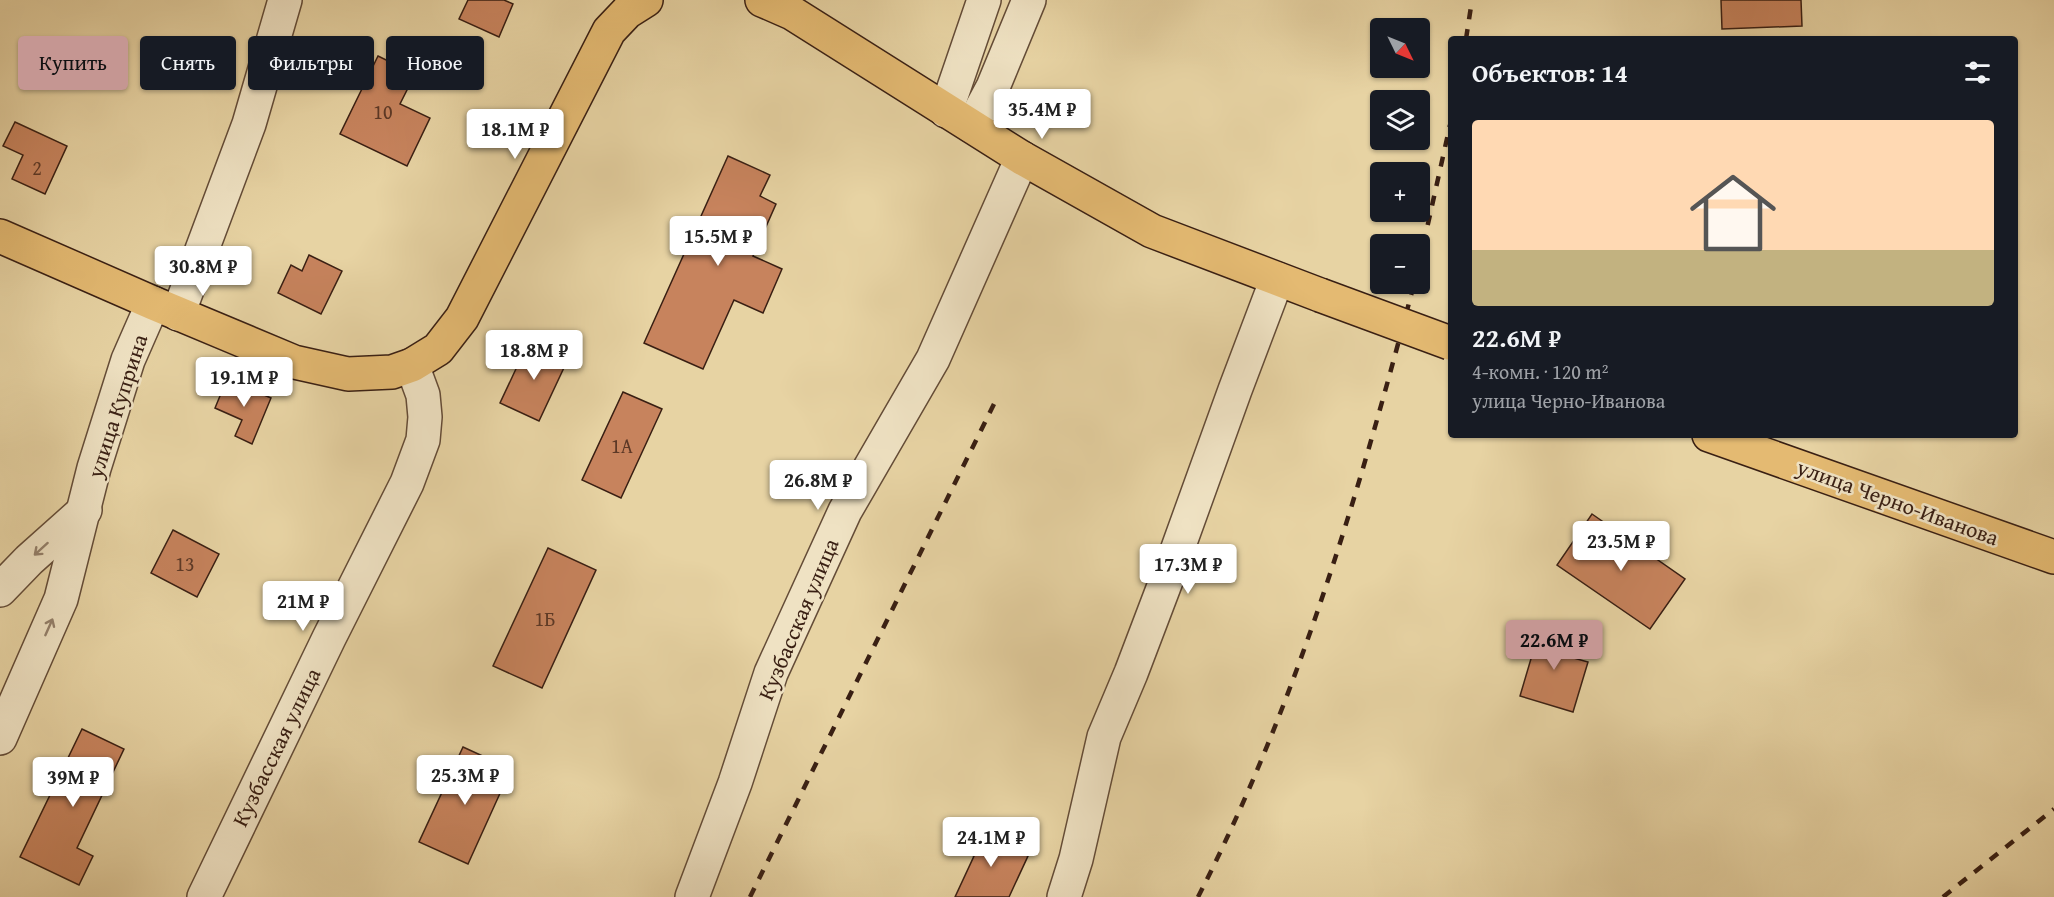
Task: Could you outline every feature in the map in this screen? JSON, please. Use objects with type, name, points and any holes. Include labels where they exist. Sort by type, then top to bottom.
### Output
[{"type":"main road","points":[[0,236],[165,309],[294,362],[348,374],[392,372],[412,365],[438,349],[462,318],[609,31],[627,12],[646,0]]},
{"type":"main road","points":[[762,0],[792,12],[1022,158],[1152,231],[1448,342]]},
{"type":"main road","name":"улица Черно-Иванова","points":[[1717,438],[2054,557]]},
{"type":"street","name":"улица Куприна","points":[[0,738],[61,599],[94,468],[128,360],[165,309],[249,124],[285,0]]},
{"type":"street","points":[[959,119],[984,0]]},
{"type":"street","points":[[959,119],[993,87],[1029,0]]},
{"type":"street","name":"Кузбасская улица","points":[[692,897],[735,783],[771,674],[846,511],[933,358],[1022,158]]},
{"type":"street","points":[[1064,897],[1076,859],[1104,737],[1152,618],[1277,279]]},
{"type":"street","name":"Кузбасская улица","points":[[204,897],[324,648],[407,483],[423,440],[425,417],[423,395],[412,365]]},
{"type":"street","points":[[0,590],[29,560],[85,510]]},
{"type":"street","points":[[0,683],[35,657]]},
{"type":"building","points":[[468,0],[504,0],[513,4],[499,37],[459,19]]},
{"type":"building","points":[[1721,0],[1801,0],[1802,26],[1722,29]]},
{"type":"building","points":[[378,56],[386,60],[386,90],[407,90],[400,104],[430,118],[407,166],[340,134],[361,90],[374,90],[374,64]]},
{"type":"building","points":[[15,122],[67,146],[45,194],[12,179],[23,155],[3,146]]},
{"type":"building","points":[[728,156],[770,175],[760,196],[776,204],[753,256],[782,269],[763,313],[734,300],[703,369],[644,343]]},
{"type":"building","points":[[309,255],[342,271],[321,314],[278,293],[291,265],[302,271]]},
{"type":"building","points":[[529,341],[568,359],[539,421],[500,403]]},
{"type":"building","points":[[227,379],[271,398],[252,444],[235,436],[242,420],[215,408]]},
{"type":"building","points":[[623,392],[662,409],[621,498],[582,480]]},
{"type":"building","points":[[1592,514],[1685,579],[1650,629],[1557,565]]},
{"type":"building","points":[[173,530],[219,554],[197,597],[151,573]]},
{"type":"building","points":[[548,548],[596,570],[542,688],[493,666]]},
{"type":"building","points":[[1541,625],[1576,635],[1570,657],[1588,662],[1573,712],[1520,696]]},
{"type":"building","points":[[82,729],[124,749],[77,848],[93,856],[79,885],[20,857]]},
{"type":"building","points":[[463,747],[511,769],[468,864],[419,842]]},
{"type":"building","points":[[973,830],[1028,856],[1009,897],[955,897],[974,856],[963,851]]},
{"type":"railway","points":[[1466,36],[1472,0]]},
{"type":"railway","points":[[1426,234],[1448,134]]},
{"type":"railway","points":[[1198,897],[1266,749],[1295,673],[1348,519],[1411,294]]},
{"type":"railway","points":[[750,897],[996,400]]},
{"type":"railway","points":[[1943,897],[2054,809]]}]
